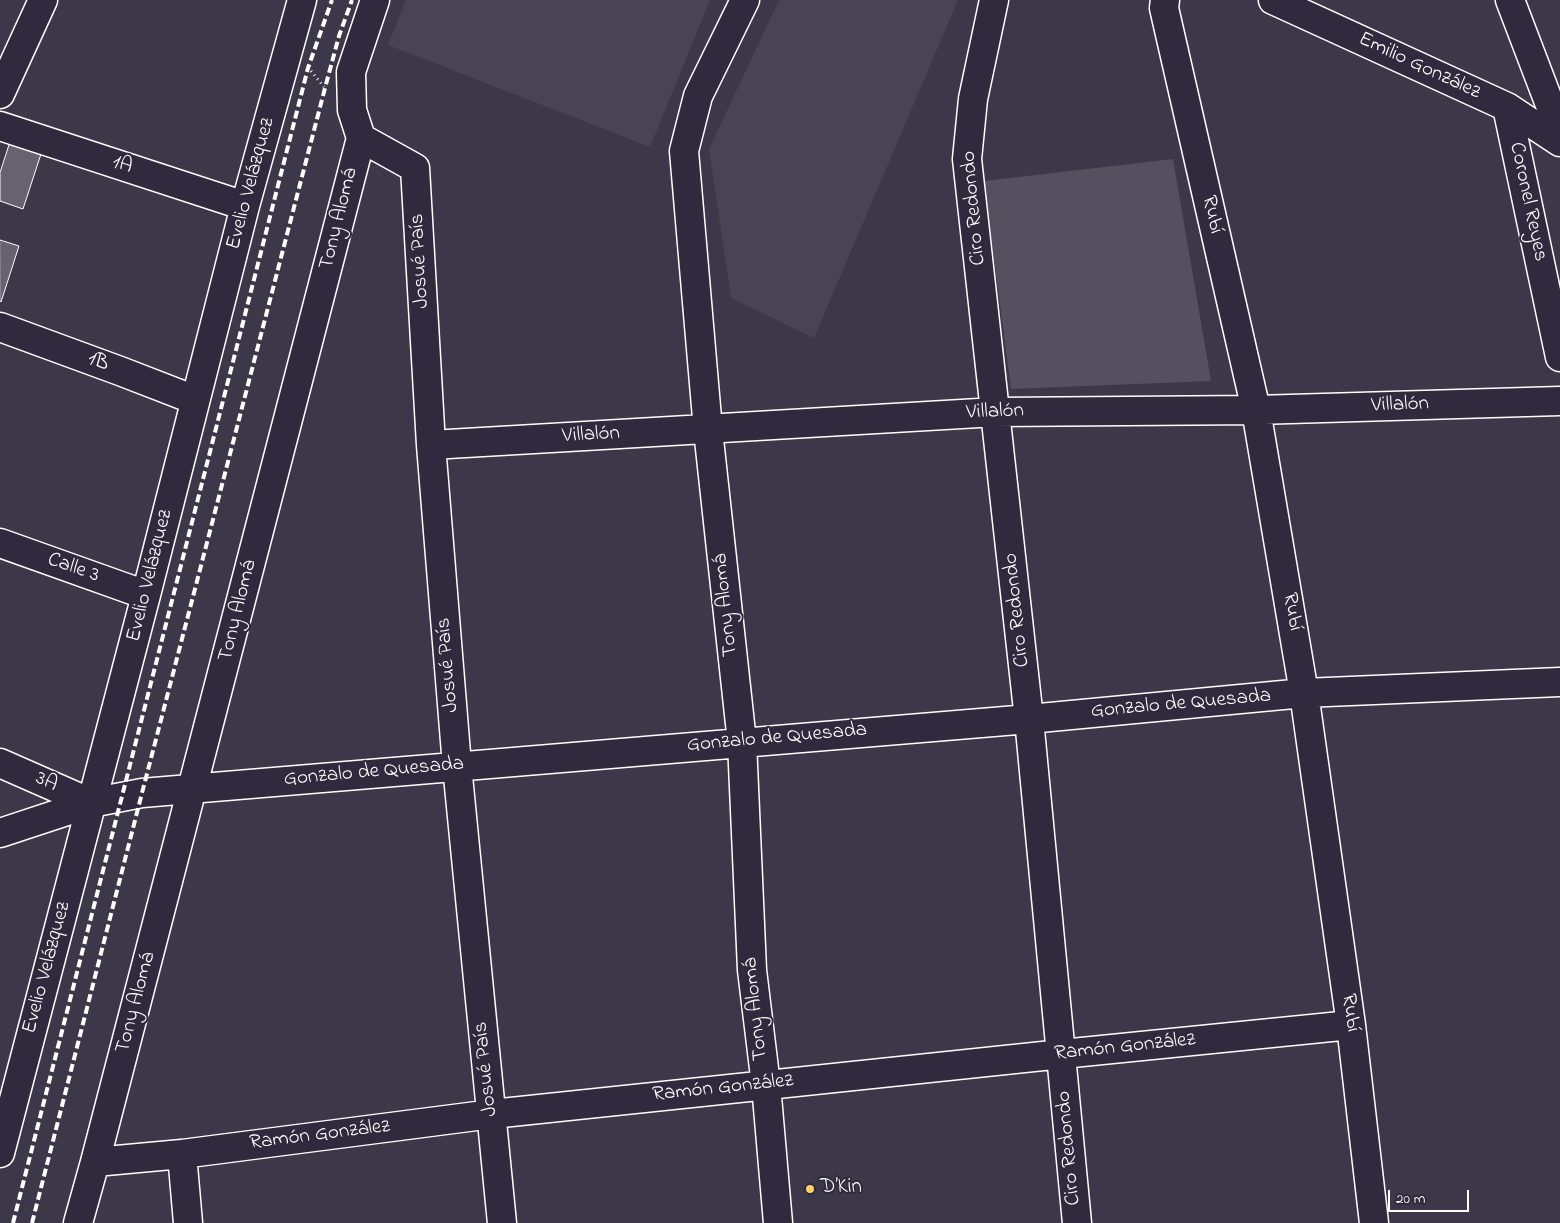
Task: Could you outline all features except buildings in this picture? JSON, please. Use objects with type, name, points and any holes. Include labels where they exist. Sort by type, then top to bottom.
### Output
[{"type":"street","points":[[0,94],[43,0]]},
{"type":"street","name":"Evelio Velázquez","points":[[0,1153],[146,595],[245,206],[302,0]]},
{"type":"street","points":[[361,138],[352,110],[351,72],[375,0]]},
{"type":"street","name":"Tony Alomá","points":[[746,0],[698,96],[684,151],[708,430],[742,742],[752,970],[766,1085],[778,1223]]},
{"type":"street","name":"Ciro Redondo","points":[[994,0],[973,100],[967,159],[1029,718],[1077,1223]]},
{"type":"street","name":"Emilio González","points":[[1273,0],[1507,107],[1560,142]]},
{"type":"street","points":[[1510,0],[1560,131]]},
{"type":"street","name":"Rubí","points":[[1164,4],[1256,410],[1304,693],[1351,1026],[1374,1223]]},
{"type":"street","name":"Coronel Reyes","points":[[1507,107],[1560,357]]},
{"type":"street","name":"1A","points":[[0,126],[245,206]]},
{"type":"street","name":"Tony Alomá","points":[[78,1223],[193,789],[361,138]]},
{"type":"street","name":"Josué País","points":[[361,138],[415,168],[431,445],[457,766],[502,1223]]},
{"type":"street","name":"1B","points":[[0,327],[195,400]]},
{"type":"street","name":"Villalón","points":[[431,445],[996,412],[1256,410],[1560,401]]},
{"type":"street","name":"Calle 3","points":[[0,543],[146,595]]},
{"type":"street","name":"Gonzalo de Quesada","points":[[0,833],[91,803],[142,793],[1304,693],[1560,682]]},
{"type":"street","name":"3A","points":[[0,763],[91,803]]},
{"type":"street","name":"Ramón González","points":[[95,1162],[182,1154],[492,1114],[1062,1054],[1351,1026]]},
{"type":"street","points":[[182,1154],[188,1223]]},
{"type":"path","points":[[294,32],[308,68],[325,88],[352,110]]},
{"type":"shaded area","points":[[406,0],[710,0],[650,147],[388,45]]},
{"type":"shaded area","points":[[779,0],[958,0],[814,338],[731,298],[709,149]]},
{"type":"shaded area","points":[[1173,159],[1211,381],[1011,389],[984,181]]},
{"type":"railway","points":[[13,1223],[308,68],[332,0]]},
{"type":"railway","points":[[32,1223],[325,88],[339,36],[352,0]]},
{"type":"place","name":"D’Kin","points":[[810,1189]]}]
